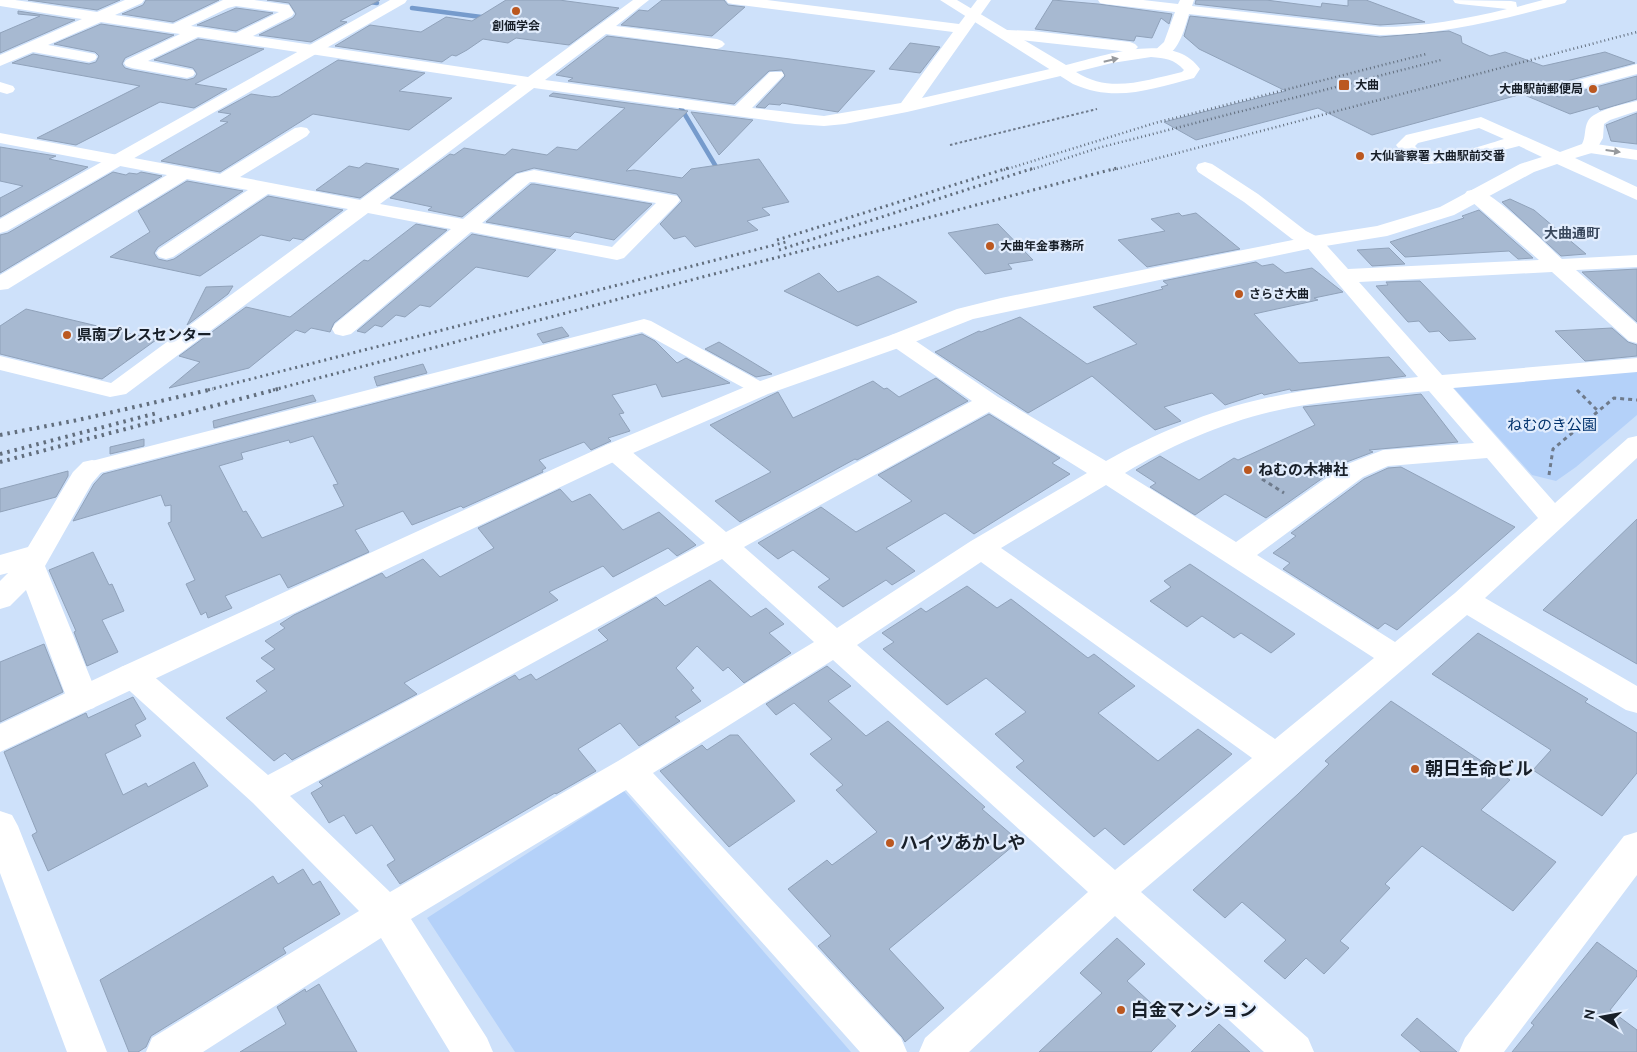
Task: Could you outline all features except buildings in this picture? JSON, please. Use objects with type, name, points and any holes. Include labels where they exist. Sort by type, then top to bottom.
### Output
[{"type":"street","points":[[55,11],[80,0]]},
{"type":"street","points":[[0,60],[137,0]]},
{"type":"street","points":[[0,227],[400,0]]},
{"type":"street","points":[[0,363],[110,390],[118,389],[642,0]]},
{"type":"street","points":[[733,0],[768,2],[963,29]]},
{"type":"street","points":[[2,5],[24,6],[533,82],[824,121],[907,107],[1063,71],[1135,54],[1160,53],[1182,58],[1189,63],[1192,69],[1188,74],[1115,91],[1088,86],[1063,71],[1007,35],[947,0]]},
{"type":"street","points":[[907,107],[984,0]]},
{"type":"street","points":[[1105,0],[1185,4],[1380,31],[1402,31],[1469,23],[1560,0]]},
{"type":"street","points":[[1460,0],[1530,7]]},
{"type":"street","points":[[174,29],[224,4],[236,2],[284,8],[287,13],[238,38]]},
{"type":"street","points":[[1160,53],[1171,44],[1185,4]]},
{"type":"street","points":[[603,29],[717,44]]},
{"type":"street","points":[[187,72],[132,63],[196,32]]},
{"type":"street","points":[[1007,35],[1033,36],[1130,47]]},
{"type":"street","points":[[30,47],[89,57]]},
{"type":"street","points":[[1559,90],[1637,69]]},
{"type":"street","points":[[739,111],[776,75]]},
{"type":"street","points":[[1589,148],[1594,138],[1596,122],[1604,116],[1637,106]]},
{"type":"street","points":[[1520,140],[1446,160],[1417,155],[1406,148],[1405,144],[1412,139],[1481,122],[1520,140],[1557,158],[1637,194]]},
{"type":"street","points":[[223,180],[301,132]]},
{"type":"street","points":[[0,138],[184,172],[364,207],[467,226],[617,254],[670,200],[534,176],[524,178],[467,226],[343,329]]},
{"type":"street","points":[[0,739],[132,675],[615,451],[760,389],[899,340],[965,314],[1001,304],[1313,242],[1380,232],[1447,211],[1527,168],[1589,148],[1637,155]]},
{"type":"street","points":[[1205,168],[1251,198],[1299,235],[1313,242],[1344,276],[1434,384],[1554,520]]},
{"type":"street","points":[[0,284],[184,172]]},
{"type":"street","points":[[166,253],[265,188]]},
{"type":"street","points":[[1474,195],[1492,207],[1558,264],[1637,336]]},
{"type":"street","points":[[1344,276],[1637,261]]},
{"type":"street","points":[[0,599],[34,560],[82,478],[92,468],[644,325],[760,389]]},
{"type":"street","points":[[899,340],[989,402],[1105,472],[1397,658]]},
{"type":"street","points":[[166,1052],[387,914],[630,770],[835,644],[982,548],[1105,472],[1170,440],[1211,423],[1263,406],[1328,394],[1637,365]]},
{"type":"street","points":[[265,794],[723,544],[989,402]]},
{"type":"street","points":[[939,1052],[1114,893],[1465,600],[1637,444]]},
{"type":"street","points":[[1237,556],[1354,471],[1383,458],[1493,450]]},
{"type":"street","points":[[615,451],[723,544],[1294,1052]]},
{"type":"street","points":[[982,548],[1276,758]]},
{"type":"street","points":[[0,565],[34,560]]},
{"type":"street","points":[[34,560],[83,699]]},
{"type":"street","points":[[1465,600],[1637,701]]},
{"type":"street","points":[[132,675],[265,794],[387,914],[473,1052]]},
{"type":"street","points":[[630,770],[887,1052]]},
{"type":"street","points":[[0,826],[87,1052]]},
{"type":"street","points":[[1479,1052],[1637,847]]},
{"type":"path","points":[[950,145],[1097,109]]},
{"type":"path","points":[[1548,477],[1553,449],[1614,398],[1637,400]]},
{"type":"green space","name":"ねむのき公園","points":[[1637,371],[1637,415],[1576,467],[1556,481],[1532,475],[1452,386]]},
{"type":"green space","points":[[624,791],[851,1052],[515,1052],[427,918]]},
{"type":"waterway","points":[[354,0],[377,3]]},
{"type":"waterway","points":[[412,8],[489,18]]},
{"type":"waterway","points":[[681,108],[718,170]]},
{"type":"waterway","points":[[717,168],[720,173]]},
{"type":"railway","points":[[1113,170],[1637,32]]},
{"type":"railway","points":[[1004,170],[1155,123],[1426,54]]},
{"type":"railway","points":[[1030,170],[1098,148],[1441,60]]},
{"type":"railway","points":[[777,240],[1008,168]]},
{"type":"railway","points":[[779,250],[1034,168]]},
{"type":"railway","points":[[273,390],[1117,168]]},
{"type":"railway","points":[[208,390],[786,242]]},
{"type":"railway","points":[[0,435],[78,420],[213,389]]},
{"type":"railway","points":[[0,462],[278,389]]},
{"type":"railway","points":[[0,454],[157,413]]},
{"type":"place","name":"創価学会","points":[[516,11]]},
{"type":"place","name":"大曲","points":[[1344,85]]},
{"type":"place","name":"大曲駅前郵便局","points":[[1593,89]]},
{"type":"place","name":"大仙警察署 大曲駅前交番","points":[[1360,156]]},
{"type":"place","name":"大曲年金事務所","points":[[990,246]]},
{"type":"place","name":"さらさ大曲","points":[[1239,294]]},
{"type":"place","name":"県南プレスセンター","points":[[67,335]]},
{"type":"place","name":"ねむの木神社","points":[[1248,470]]},
{"type":"place","name":"朝日生命ビル","points":[[1415,769]]},
{"type":"place","name":"ハイツあかしや","points":[[890,843]]},
{"type":"place","name":"白金マンション","points":[[1121,1010]]},
{"type":"district","name":"大曲通町","points":[[1572,233]]}]
